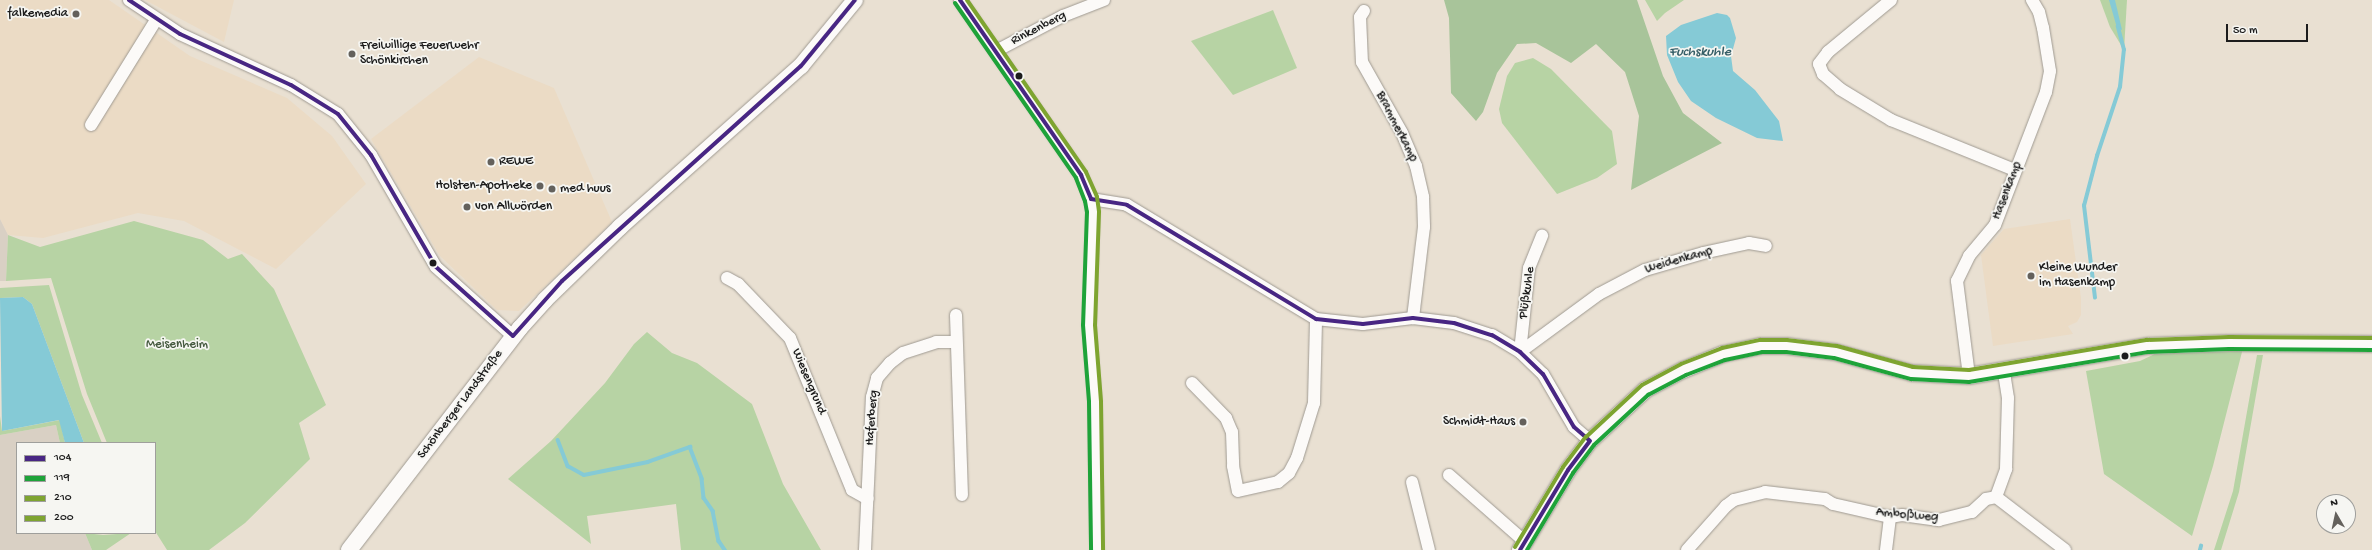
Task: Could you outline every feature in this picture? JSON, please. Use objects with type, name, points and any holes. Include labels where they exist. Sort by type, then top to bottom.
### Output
[{"type":"street","points":[[130,0],[156,20],[291,85],[338,114],[371,155],[436,268],[514,336]]},
{"type":"street","name":"Schönberger Landstraße","points":[[349,550],[514,336],[562,281],[801,66],[855,0]]},
{"type":"street","points":[[960,0],[1081,175],[1091,198],[1093,212],[1089,325],[1095,402],[1097,550]]},
{"type":"street","name":"Rinkenberg","points":[[996,51],[1063,16],[1104,0]]},
{"type":"street","points":[[1891,0],[1828,52],[1819,64],[1823,74],[1840,89],[1890,120],[2015,170]]},
{"type":"street","name":"Hasenkamp","points":[[1969,376],[1957,281],[1969,256],[1995,225],[2046,92],[2050,71],[2043,28],[2032,0]]},
{"type":"street","name":"Brammerkamp","points":[[1364,11],[1360,17],[1362,62],[1402,133],[1416,166],[1423,197],[1424,227],[1413,318]]},
{"type":"street","points":[[91,125],[156,20]]},
{"type":"street","points":[[1091,198],[1126,205],[1316,319],[1363,324],[1413,318],[1454,323],[1492,335],[1520,352],[1543,374],[1574,427],[1590,441]]},
{"type":"street","name":"Plüßkuhle","points":[[1520,352],[1529,268],[1542,236]]},
{"type":"street","name":"Weidenkamp","points":[[1520,352],[1599,294],[1645,270],[1703,253],[1749,243],[1766,246]]},
{"type":"street","name":"Wiesengrund","points":[[727,278],[738,284],[790,338],[852,490],[868,498]]},
{"type":"street","points":[[956,315],[962,495]]},
{"type":"street","points":[[1192,383],[1226,418],[1232,432],[1233,466],[1238,491],[1278,482],[1289,473],[1297,458],[1314,403],[1316,319]]},
{"type":"street","name":"Haferberg","points":[[865,550],[872,397],[876,378],[890,362],[903,353],[936,342],[956,342]]},
{"type":"street","points":[[1449,474],[1522,546],[1568,470],[1590,441],[1645,390],[1683,370],[1722,354],[1761,346],[1786,346],[1836,352],[1912,373],[1969,376],[2004,373],[2147,346],[2372,344]]},
{"type":"street","points":[[2004,373],[2008,398],[2006,469],[1996,497],[2065,550]]},
{"type":"street","points":[[1412,482],[1429,550]]},
{"type":"street","name":"Amboßweg","points":[[1688,550],[1726,506],[1734,500],[1765,492],[1825,499],[1833,504],[1890,517],[1902,514],[1939,520],[1955,518],[1972,512],[1986,499],[1996,497]]},
{"type":"street","points":[[1886,550],[1890,517]]},
{"type":"shaded area","points":[[0,0],[109,0],[190,56],[287,98],[332,136],[366,184],[276,269],[184,221],[138,213],[43,238],[8,235],[0,219]]},
{"type":"shaded area","points":[[145,0],[234,0],[224,42]]},
{"type":"shaded area","points":[[479,57],[554,88],[612,222],[519,311],[497,310],[440,256],[371,139]]},
{"type":"shaded area","points":[[0,219],[8,235],[6,281],[0,281]]},
{"type":"shaded area","name":"Kleine Wunder im Hasenkamp","points":[[2070,219],[2081,298],[2081,315],[2077,322],[2068,326],[2073,334],[1993,346],[1981,255],[2004,229]]},
{"type":"shaded area","points":[[56,425],[60,442],[16,442],[16,534],[85,534],[92,550],[0,550],[0,435]]},
{"type":"green space","points":[[1444,0],[1637,0],[1663,76],[1683,113],[1722,143],[1631,190],[1639,116],[1625,72],[1596,44],[1571,63],[1536,43],[1517,44],[1497,73],[1483,112],[1476,121],[1451,93],[1449,18]]},
{"type":"green space","points":[[1645,0],[1684,0],[1665,13],[1657,21]]},
{"type":"green space","points":[[2100,0],[2127,0],[2124,50],[2110,27]]},
{"type":"green space","points":[[1273,10],[1297,68],[1233,95],[1191,41]]},
{"type":"green space","points":[[1533,58],[1551,69],[1612,131],[1617,164],[1597,178],[1557,194],[1502,123],[1499,109],[1507,76],[1515,63]]},
{"type":"green space","name":"Meisenheim","points":[[134,221],[203,240],[228,259],[242,254],[274,289],[326,405],[299,423],[310,459],[245,523],[209,550],[167,550],[156,533],[156,442],[107,442],[87,394],[51,278],[6,281],[8,235],[40,247]]},
{"type":"green space","points":[[49,285],[82,395],[102,442],[84,442],[32,304],[23,297],[0,298],[0,288]]},
{"type":"green space","points":[[647,332],[672,353],[697,363],[752,404],[783,484],[821,550],[681,550],[676,504],[587,516],[591,544],[508,479],[551,441],[605,383],[634,344]]},
{"type":"green space","points":[[2243,348],[2213,466],[2192,536],[2104,474],[2086,371],[2140,361],[2159,352]]},
{"type":"green space","points":[[2257,355],[2263,355],[2239,492],[2221,550],[2214,550],[2233,491]]},
{"type":"green space","points":[[0,416],[2,431],[60,420],[65,442],[60,442],[56,425],[0,435]]},
{"type":"green space","points":[[85,534],[130,534],[106,550],[92,550]]},
{"type":"water","points":[[2109,0],[2115,0],[2122,30],[2117,28]]},
{"type":"water","name":"Fuchskuhle","points":[[1717,13],[1727,15],[1730,18],[1736,38],[1731,56],[1733,71],[1755,90],[1779,121],[1783,141],[1757,138],[1716,118],[1691,101],[1678,82],[1667,55],[1666,36],[1681,25]]},
{"type":"water","points":[[23,297],[32,304],[84,442],[65,442],[59,420],[2,431],[0,298]]},
{"type":"waterway","points":[[2095,298],[2084,206],[2097,156],[2120,87],[2124,50],[2118,27]]},
{"type":"waterway","points":[[558,440],[568,466],[584,475],[648,462],[690,447],[702,479],[704,498],[713,511],[719,541],[725,550]]},
{"type":"waterway","points":[[2200,550],[2201,546]]},
{"type":"transit line","name":"104","points":[[129,0],[180,34],[291,85],[338,114],[371,155],[436,267],[513,336]]},
{"type":"transit line","name":"104","points":[[513,336],[562,281],[801,66],[855,0]]},
{"type":"transit line","name":"104","points":[[960,0],[1081,175],[1091,199]]},
{"type":"transit line","name":"200","points":[[967,0],[1086,172],[1097,197],[1099,212],[1095,325],[1101,402],[1103,550]]},
{"type":"transit line","name":"119","points":[[955,3],[1076,178],[1085,201],[1087,212],[1083,325],[1089,402],[1091,550]]},
{"type":"transit line","name":"104","points":[[1091,199],[1127,205],[1316,319],[1363,324],[1413,318],[1454,323],[1492,335],[1520,352],[1543,374],[1574,427],[1590,441]]},
{"type":"transit line","name":"210","points":[[1515,547],[1563,467],[1586,437],[1642,385],[1681,364],[1722,348],[1760,340],[1787,340],[1837,346],[1913,367],[1969,370],[2147,340],[2229,337],[2372,338]]},
{"type":"transit line","name":"119","points":[[1527,550],[1573,473],[1594,445],[1648,395],[1686,375],[1725,360],[1762,352],[1786,352],[1834,358],[1911,379],[1969,382],[2148,352],[2229,349],[2372,350]]},
{"type":"transit line","name":"104","points":[[1520,550],[1568,470],[1590,441]]},
{"type":"place","name":"falkemedia","points":[[76,14]]},
{"type":"place","name":"Freiwillige Feuerwehr Schönkirchen","points":[[352,54]]},
{"type":"place","name":"REWE","points":[[491,162]]},
{"type":"place","name":"Holsten-Apotheke","points":[[540,186]]},
{"type":"place","name":"med huus","points":[[552,189]]},
{"type":"place","name":"von Allwörden","points":[[467,207]]},
{"type":"place","name":"Kleine Wunder im Hasenkamp","points":[[2031,276]]},
{"type":"place","name":"Schmidt-Haus","points":[[1523,422]]}]
